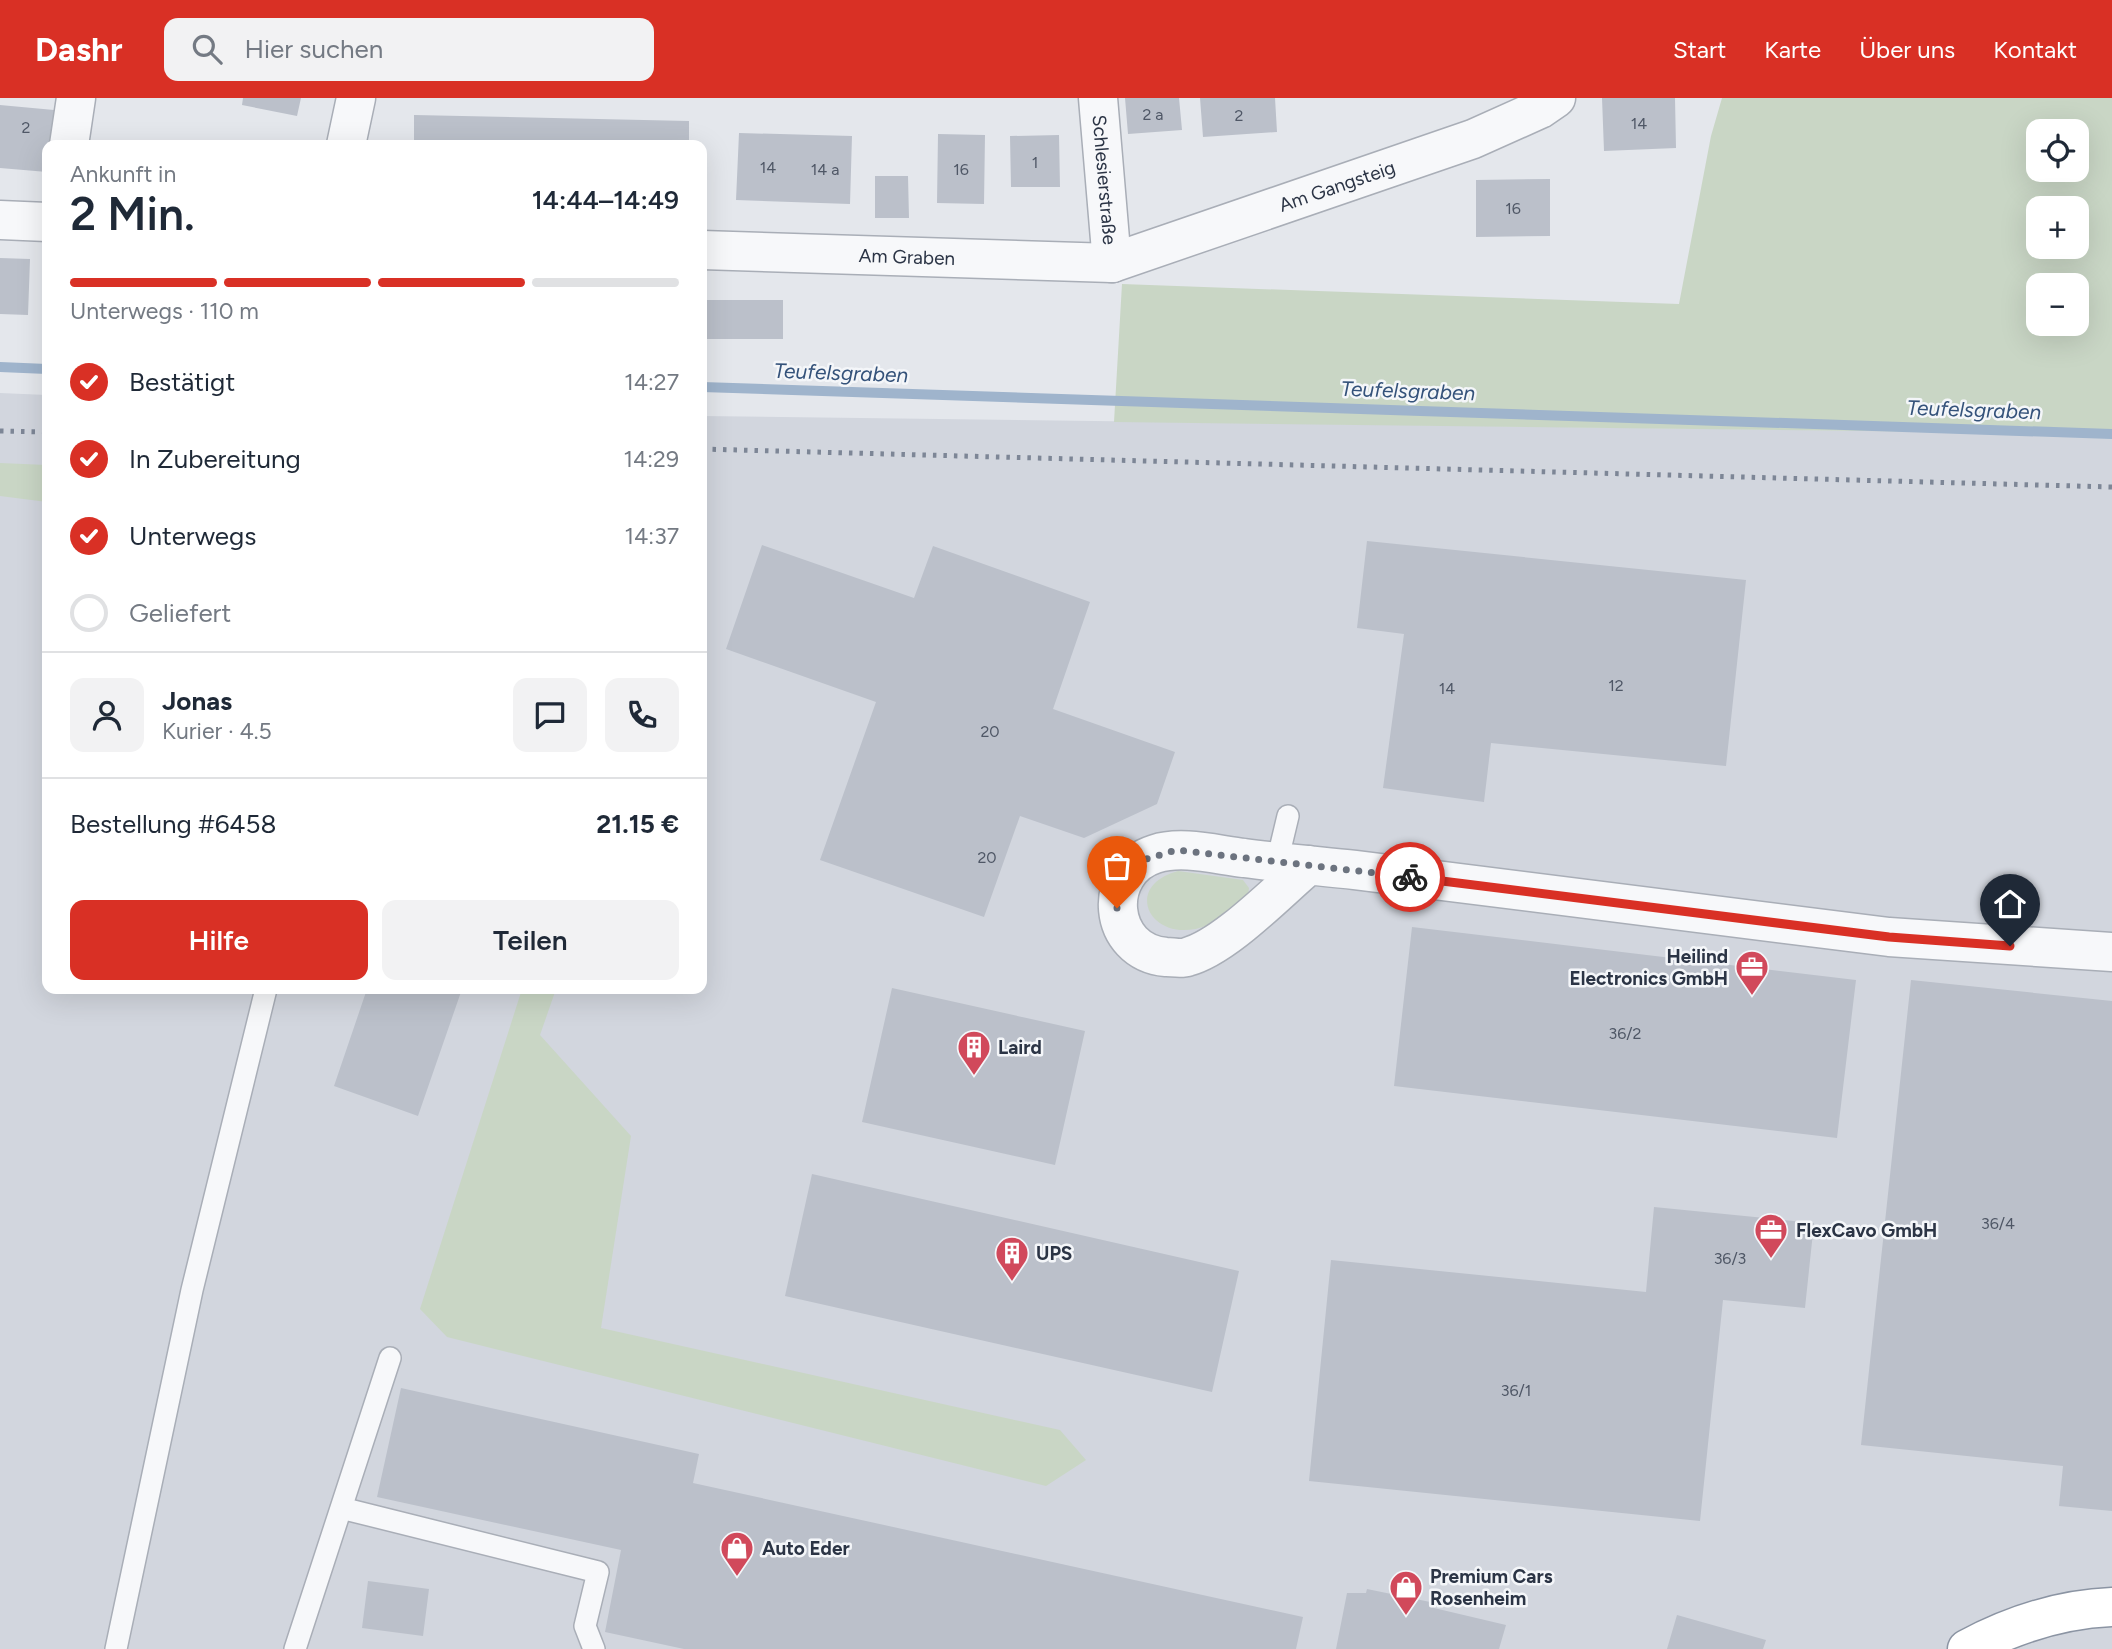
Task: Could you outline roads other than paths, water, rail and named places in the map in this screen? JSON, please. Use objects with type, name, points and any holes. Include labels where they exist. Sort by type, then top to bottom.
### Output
[{"type":"highway","points":[[1968,1649],[2000,1631],[2039,1619],[2092,1607],[2112,1606]]},
{"type":"street","points":[[70,140],[76,98]]},
{"type":"street","points":[[347,140],[356,98]]},
{"type":"street","name":"Schlesierstraße","points":[[1098,98],[1112,263]]},
{"type":"street","name":"Am Gangsteig","points":[[1112,263],[1473,139],[1540,109],[1556,98]]},
{"type":"street","points":[[0,219],[42,222]]},
{"type":"street","name":"Am Graben","points":[[707,250],[1112,263]]},
{"type":"street","points":[[1293,864],[1889,937],[2112,952]]},
{"type":"lane","points":[[1288,816],[1293,864]]},
{"type":"lane","points":[[116,1649],[215,1190],[265,994]]},
{"type":"lane","points":[[295,1649],[390,1358]]},
{"type":"lane","points":[[341,1508],[598,1572],[585,1626],[594,1649]]},
{"type":"waterway","name":"Teufelsgraben","points":[[0,367],[42,369]]},
{"type":"waterway","name":"Teufelsgraben","points":[[707,387],[2112,434]]},
{"type":"railway","points":[[0,431],[42,432]]},
{"type":"railway","points":[[707,449],[2112,487]]},
{"type":"place","name":"Heilind Electronics GmbH","points":[[1752,997]]},
{"type":"place","name":"Laird","points":[[974,1077]]},
{"type":"place","name":"FlexCavo GmbH","points":[[1771,1260]]},
{"type":"place","name":"UPS","points":[[1012,1283]]},
{"type":"place","name":"Auto Eder","points":[[737,1578]]},
{"type":"place","name":"Premium Cars Rosenheim","points":[[1406,1617]]}]
